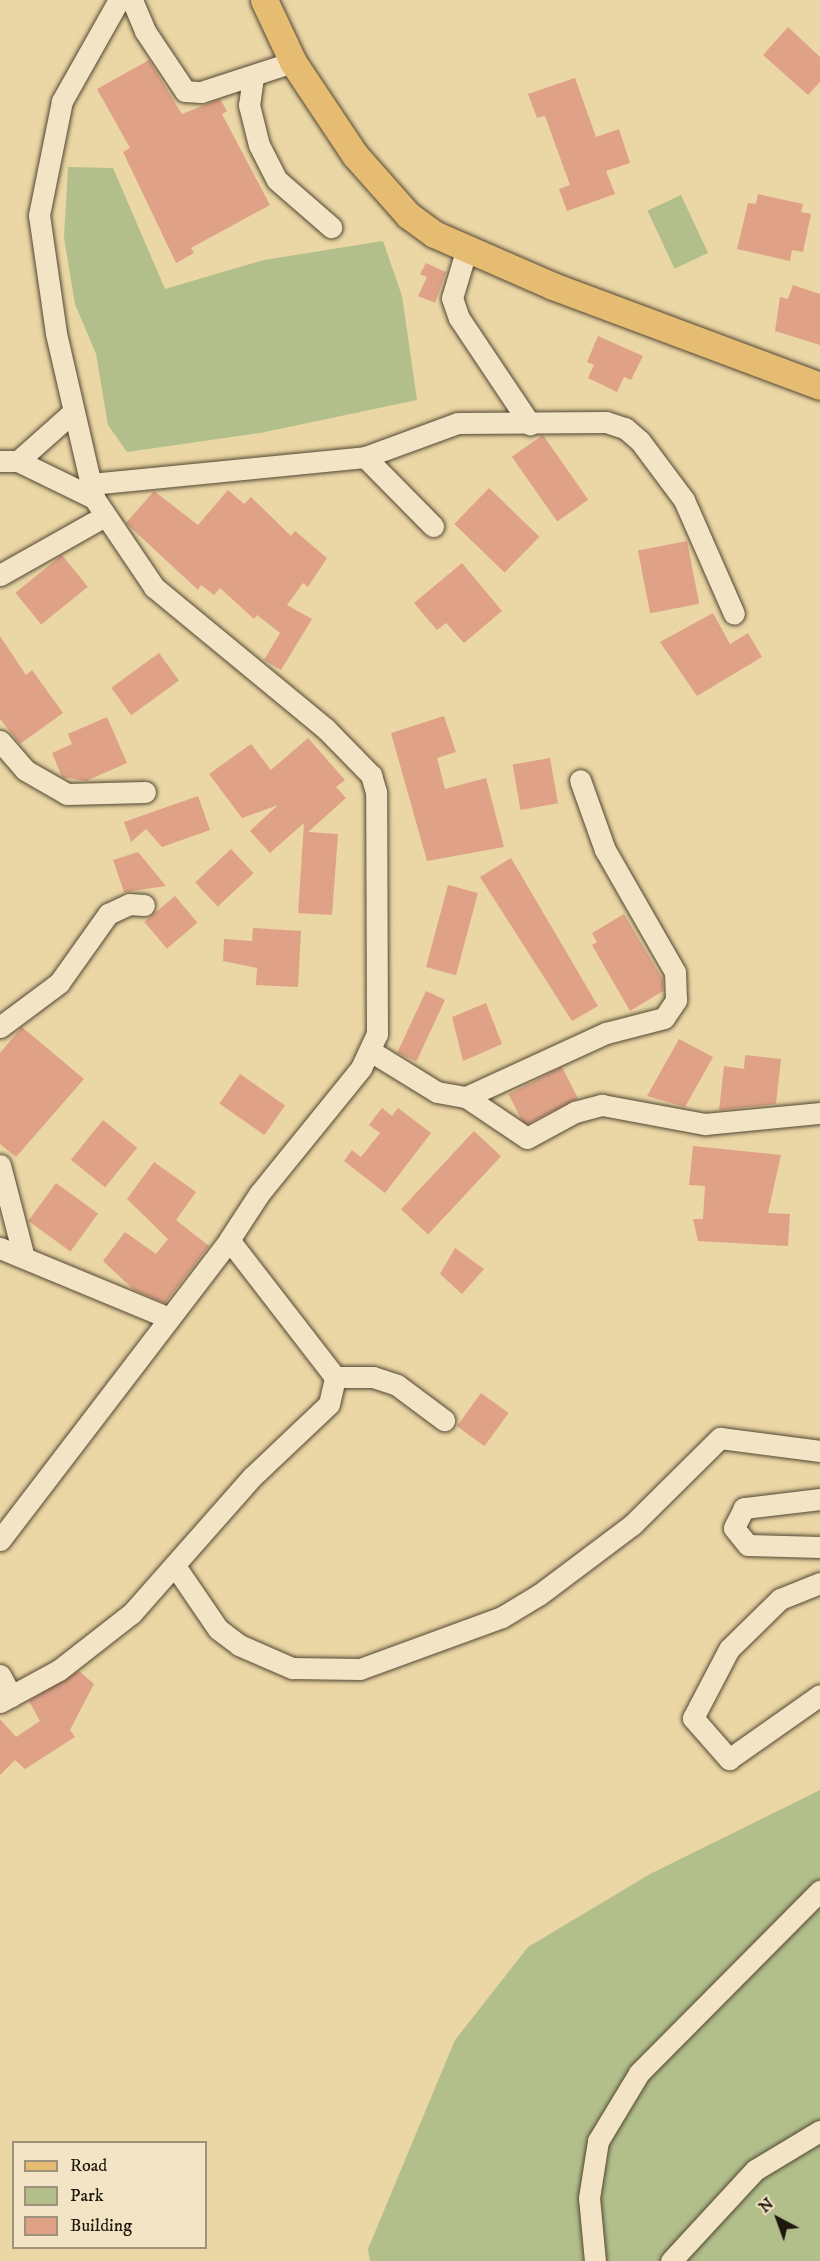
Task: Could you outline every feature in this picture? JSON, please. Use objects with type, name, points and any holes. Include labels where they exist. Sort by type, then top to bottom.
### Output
[{"type":"main road","points":[[264,0],[293,62],[377,183],[408,215],[466,251],[820,386]]},
{"type":"street","points":[[0,1540],[230,1240],[259,1194],[372,1052],[376,792],[371,775],[326,729],[177,610],[136,565],[104,517],[92,491],[73,412],[39,215],[62,101],[119,0]]},
{"type":"street","points":[[132,0],[145,31],[185,91],[253,77],[293,62]]},
{"type":"street","points":[[253,77],[249,105],[264,153],[278,180],[331,227]]},
{"type":"street","points":[[466,251],[452,298],[459,318],[530,424]]},
{"type":"street","points":[[9,461],[73,412]]},
{"type":"street","points":[[9,461],[92,491],[365,457],[458,423],[606,422],[625,428],[640,441],[684,500],[734,614]]},
{"type":"street","points":[[365,457],[433,526]]},
{"type":"street","points":[[0,575],[104,517]]},
{"type":"street","points":[[0,741],[25,770],[67,794],[145,792]]},
{"type":"street","points":[[466,1097],[606,1033],[664,1018],[676,1000],[675,972],[605,850],[580,780]]},
{"type":"street","points":[[0,1027],[59,983],[108,914],[144,905]]},
{"type":"street","points":[[372,1052],[437,1092],[466,1097],[527,1138],[575,1112],[602,1105],[705,1124],[820,1113]]},
{"type":"street","points":[[0,1165],[23,1254]]},
{"type":"street","points":[[0,1675],[5,1699],[98,1643],[175,1566],[252,1476],[329,1404],[335,1377],[230,1240]]},
{"type":"street","points":[[0,1248],[23,1254],[169,1318]]},
{"type":"street","points":[[335,1377],[373,1377],[397,1385],[444,1420]]},
{"type":"street","points":[[175,1566],[218,1629],[239,1645],[292,1668],[360,1668],[502,1617],[540,1594],[632,1525],[720,1438],[820,1451]]},
{"type":"street","points":[[820,1499],[744,1508],[734,1528],[748,1545],[820,1547]]},
{"type":"street","points":[[820,1583],[780,1599],[729,1649],[693,1718],[729,1759],[820,1695]]},
{"type":"street","points":[[595,2261],[589,2198],[598,2141],[639,2073],[820,1891]]},
{"type":"street","points":[[670,2261],[755,2170],[820,2131]]},
{"type":"green space","points":[[68,167],[113,168],[165,289],[264,260],[383,241],[402,296],[417,400],[260,433],[127,452],[108,425],[96,354],[75,304],[64,238]]},
{"type":"green space","points":[[681,195],[708,253],[675,269],[647,211]]},
{"type":"green space","points":[[820,1790],[820,2261],[370,2261],[368,2249],[455,2040],[528,1947],[650,1874]]},
{"type":"building","points":[[788,27],[820,57],[820,82],[808,95],[763,55]]},
{"type":"building","points":[[149,60],[182,114],[220,99],[227,111],[222,114],[270,205],[191,248],[194,253],[176,263],[123,152],[130,148],[97,89]]},
{"type":"building","points":[[575,78],[596,137],[619,129],[630,163],[606,171],[615,194],[567,211],[559,189],[570,185],[545,116],[537,118],[528,94]]},
{"type":"building","points":[[758,194],[803,204],[801,212],[811,214],[803,252],[792,250],[790,261],[737,249],[748,203],[756,204]]},
{"type":"building","points":[[426,263],[446,272],[435,303],[418,296],[427,277],[420,274]]},
{"type":"building","points":[[793,285],[820,294],[820,345],[775,331],[780,297],[788,299]]},
{"type":"building","points":[[598,336],[643,356],[631,380],[624,377],[617,392],[588,378],[594,365],[587,362]]},
{"type":"building","points":[[543,435],[588,500],[557,522],[512,457]]},
{"type":"building","points":[[489,488],[539,537],[505,573],[454,524]]},
{"type":"building","points":[[228,490],[244,504],[251,497],[291,536],[295,531],[327,558],[308,587],[303,583],[287,605],[312,619],[281,670],[264,660],[280,633],[257,615],[254,619],[220,588],[214,595],[201,585],[198,590],[126,523],[154,491],[198,525]]},
{"type":"building","points":[[687,541],[699,604],[650,613],[638,551]]},
{"type":"building","points":[[62,555],[88,587],[41,625],[15,593]]},
{"type":"building","points":[[462,563],[502,611],[464,643],[446,623],[437,630],[414,603]]},
{"type":"building","points":[[713,613],[730,644],[748,633],[762,657],[697,696],[660,642]]},
{"type":"building","points":[[0,636],[26,675],[32,670],[63,713],[20,744],[0,719]]},
{"type":"building","points":[[159,653],[179,681],[131,715],[111,688]]},
{"type":"building","points":[[444,716],[456,752],[437,758],[445,789],[486,778],[504,847],[427,861],[391,733]]},
{"type":"building","points":[[107,717],[127,763],[86,781],[62,777],[52,753],[72,744],[68,734]]},
{"type":"building","points":[[308,738],[345,780],[336,787],[346,798],[308,832],[338,834],[332,915],[298,913],[304,823],[270,853],[250,831],[278,805],[242,818],[209,774],[251,744],[271,770]]},
{"type":"building","points":[[550,758],[558,803],[521,810],[513,765]]},
{"type":"building","points":[[198,796],[210,830],[162,847],[146,829],[131,842],[124,822]]},
{"type":"building","points":[[231,849],[254,873],[218,907],[195,882]]},
{"type":"building","points":[[138,852],[166,886],[124,892],[113,860]]},
{"type":"building","points":[[511,858],[598,1006],[572,1021],[480,877]]},
{"type":"building","points":[[448,885],[478,893],[456,975],[426,967]]},
{"type":"building","points":[[175,896],[197,923],[167,949],[144,922]]},
{"type":"building","points":[[624,914],[663,980],[663,991],[630,1011],[592,945],[597,942],[592,933]]},
{"type":"building","points":[[253,928],[301,931],[298,987],[256,985],[257,968],[223,961],[224,939],[252,941]]},
{"type":"building","points":[[426,991],[445,1000],[416,1062],[397,1053]]},
{"type":"building","points":[[486,1003],[502,1044],[463,1061],[452,1017]]},
{"type":"building","points":[[22,1027],[84,1079],[16,1157],[0,1144],[0,1053]]},
{"type":"building","points":[[679,1039],[713,1057],[685,1107],[647,1096]]},
{"type":"building","points":[[745,1055],[781,1059],[776,1104],[719,1110],[724,1066],[744,1069]]},
{"type":"building","points":[[562,1067],[578,1098],[524,1125],[509,1094]]},
{"type":"building","points":[[240,1074],[285,1106],[264,1135],[219,1103]]},
{"type":"building","points":[[382,1108],[392,1116],[398,1108],[431,1133],[385,1193],[344,1161],[352,1150],[361,1157],[380,1133],[369,1125]]},
{"type":"building","points":[[103,1120],[137,1148],[105,1187],[71,1160]]},
{"type":"building","points":[[474,1131],[501,1156],[428,1234],[401,1209]]},
{"type":"building","points":[[693,1146],[781,1155],[768,1213],[790,1214],[788,1246],[698,1241],[693,1219],[703,1219],[705,1186],[689,1185]]},
{"type":"building","points":[[154,1162],[196,1192],[176,1220],[209,1246],[165,1303],[134,1290],[103,1261],[125,1232],[156,1254],[168,1239],[127,1199]]},
{"type":"building","points":[[56,1183],[98,1214],[70,1252],[28,1221]]},
{"type":"building","points":[[455,1248],[484,1269],[462,1294],[440,1274]]},
{"type":"building","points":[[481,1393],[509,1413],[484,1446],[457,1426]]},
{"type":"building","points":[[79,1671],[94,1684],[70,1730],[75,1737],[25,1769],[15,1760],[0,1775],[0,1719],[16,1737],[40,1721],[29,1701]]}]
